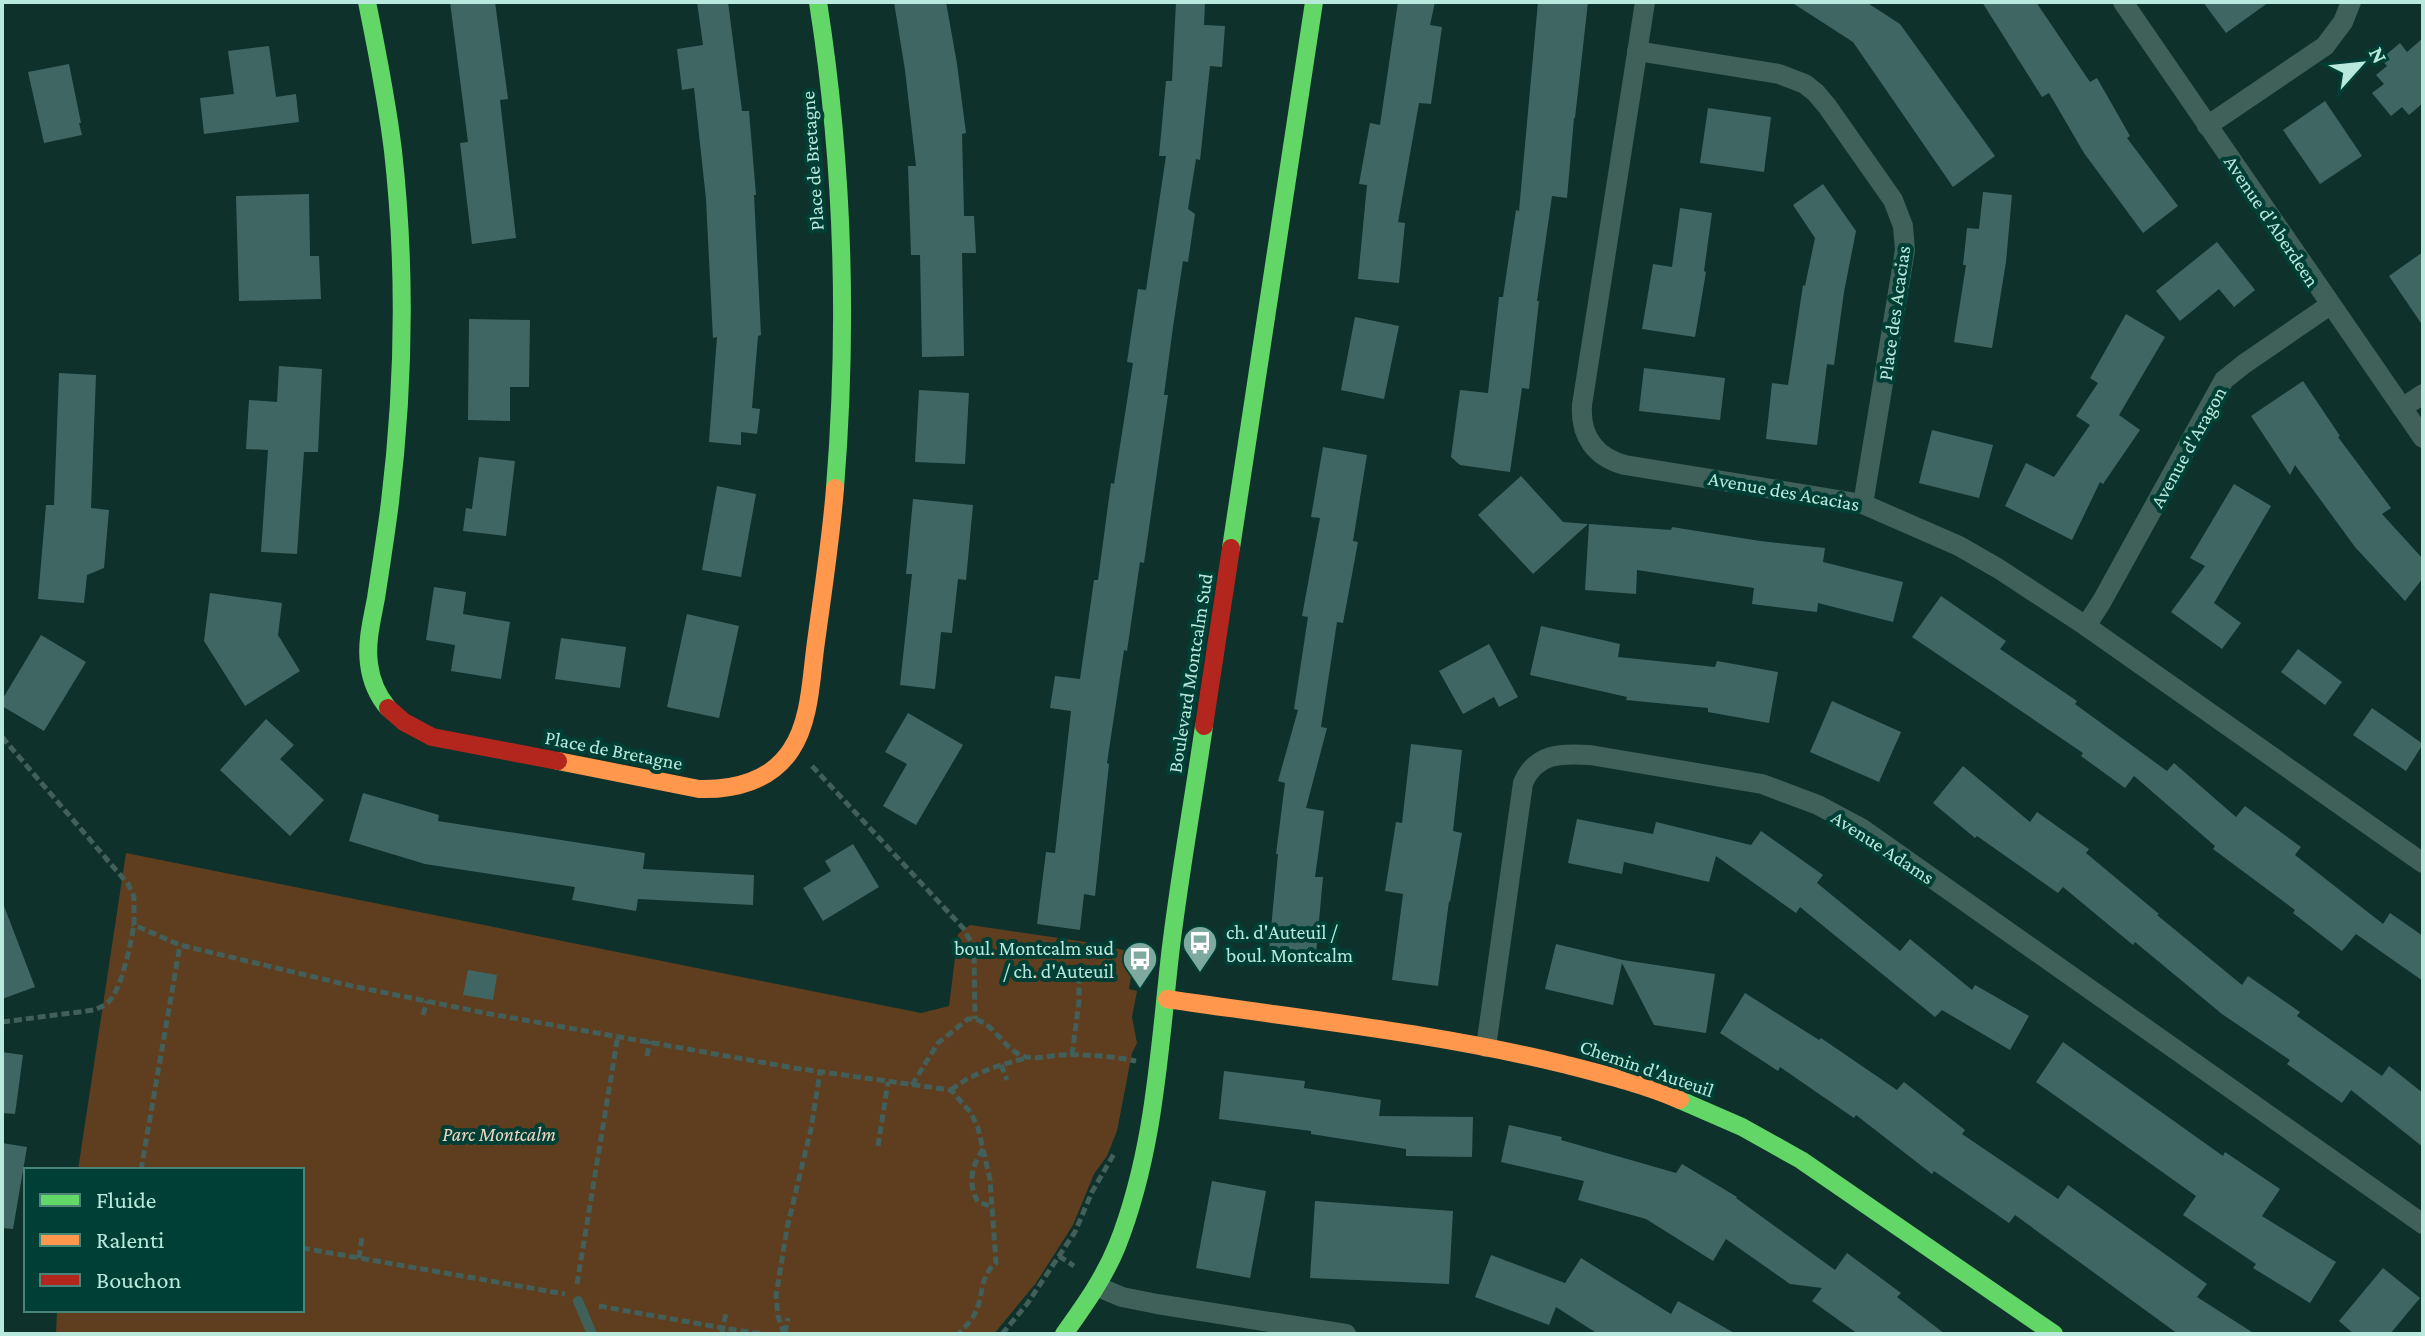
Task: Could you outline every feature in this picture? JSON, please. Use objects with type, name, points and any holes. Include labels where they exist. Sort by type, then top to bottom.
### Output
[{"type":"street","name":"Place de Bretagne","points":[[367,2],[393,154],[400,244],[401,320],[392,481],[368,645],[372,683],[388,711],[415,730],[432,737],[718,790],[734,788],[765,776],[794,745],[802,725],[824,586],[839,444],[840,277],[833,128],[818,2]]},
{"type":"street","name":"Boulevard Montcalm Sud","points":[[1064,1334],[1098,1287],[1114,1252],[1138,1188],[1150,1131],[1170,957],[1314,2]]},
{"type":"street","name":"Avenue des Acacias","points":[[1645,2],[1582,405],[1581,416],[1594,450],[1625,465],[1863,504],[1979,556],[2086,626],[2423,863]]},
{"type":"street","name":"Avenue d'Aberdeen","points":[[2123,2],[2423,438]]},
{"type":"street","points":[[2207,126],[2325,46],[2343,22],[2351,2]]},
{"type":"street","name":"Place des Acacias","points":[[1637,51],[1779,74],[1805,84],[1827,106],[1893,200],[1903,226],[1905,250],[1863,504]]},
{"type":"street","name":"Avenue d'Aragon","points":[[2086,626],[2224,380],[2330,305]]},
{"type":"street","points":[[2402,408],[2423,394]]},
{"type":"street","name":"Avenue Adams","points":[[1486,1047],[1523,783],[1527,773],[1537,764],[1563,753],[1762,784],[1818,805],[1861,828],[2423,1224]]},
{"type":"street","name":"Chemin d'Auteuil","points":[[1167,999],[1486,1047],[1600,1073],[1690,1104],[1744,1128],[1801,1159],[2054,1334]]},
{"type":"street","points":[[1098,1287],[1122,1297],[1157,1304],[1346,1334]]},
{"type":"lane","points":[[578,1301],[592,1334]]},
{"type":"path","points":[[2,737],[128,884],[134,897],[134,925],[123,968],[113,995],[106,1004],[94,1010],[2,1022]]},
{"type":"path","points":[[804,757],[964,929],[974,948],[975,1019]]},
{"type":"path","points":[[134,925],[180,945],[427,1001],[820,1072],[951,1090],[971,1113],[978,1128],[990,1179],[997,1241],[996,1263],[986,1275],[976,1312],[958,1334]]},
{"type":"path","points":[[141,1168],[180,945]]},
{"type":"path","points":[[1072,1055],[1079,971]]},
{"type":"path","points":[[423,1015],[427,1001]]},
{"type":"path","points":[[912,1085],[938,1043],[963,1022],[975,1019],[989,1026],[1015,1053],[1029,1058]]},
{"type":"path","points":[[304,1248],[575,1296],[618,1035]]},
{"type":"path","points":[[647,1056],[650,1041]]},
{"type":"path","points":[[1132,1074],[1138,1052]]},
{"type":"path","points":[[951,1090],[974,1074],[1029,1058],[1103,1056],[1143,1063]]},
{"type":"path","points":[[1001,1065],[1007,1080]]},
{"type":"path","points":[[784,1334],[776,1296],[820,1072]]},
{"type":"path","points":[[878,1146],[888,1082]]},
{"type":"path","points":[[983,1149],[974,1162],[972,1187],[978,1202],[993,1207]]},
{"type":"path","points":[[1002,1334],[1027,1304],[1075,1232],[1092,1192],[1116,1151]]},
{"type":"path","points":[[359,1258],[362,1237]]},
{"type":"path","points":[[1059,1256],[1074,1266]]},
{"type":"path","points":[[578,1301],[722,1331],[763,1334]]},
{"type":"path","points":[[722,1331],[726,1313]]},
{"type":"path","points":[[784,1334],[788,1318]]},
{"type":"green space","name":"Parc Montcalm","points":[[126,853],[921,1013],[949,1006],[958,934],[970,925],[1086,942],[1142,954],[1141,959],[1134,959],[1129,989],[1137,991],[1132,1017],[1137,1043],[1132,1053],[1117,1131],[1107,1156],[1094,1174],[1073,1225],[1036,1283],[994,1334],[56,1334],[57,1312],[304,1312],[304,1168],[78,1168]]},
{"type":"building","points":[[450,2],[495,2],[508,99],[500,100],[516,238],[472,244],[460,143],[468,142]]},
{"type":"building","points":[[697,2],[728,2],[742,111],[749,111],[756,195],[761,335],[758,336],[752,408],[760,409],[757,434],[741,432],[741,445],[709,442],[717,337],[713,338],[706,199],[694,88],[682,90],[677,49],[703,45]]},
{"type":"building","points":[[894,2],[946,2],[966,133],[962,134],[964,216],[974,216],[976,253],[962,253],[964,356],[922,357],[920,255],[911,255],[908,166],[916,166]]},
{"type":"building","points":[[1176,2],[1205,2],[1204,25],[1225,26],[1222,67],[1210,66],[1200,160],[1196,159],[1188,209],[1195,214],[1188,262],[1183,261],[1173,327],[1164,395],[1168,395],[1144,563],[1140,562],[1107,763],[1095,896],[1084,894],[1080,930],[1037,924],[1046,852],[1055,853],[1071,711],[1050,708],[1055,676],[1080,679],[1094,580],[1098,580],[1111,483],[1114,484],[1133,363],[1127,362],[1138,289],[1146,290],[1166,156],[1159,156],[1166,81],[1172,81]]},
{"type":"building","points":[[1398,2],[1435,2],[1430,25],[1442,27],[1431,104],[1419,103],[1398,222],[1405,223],[1399,283],[1358,279],[1367,185],[1359,184],[1370,123],[1380,125]]},
{"type":"building","points":[[1538,2],[1588,2],[1567,198],[1552,196],[1537,301],[1529,389],[1522,388],[1510,472],[1460,465],[1451,457],[1460,390],[1488,393],[1499,297],[1503,297],[1516,210],[1519,211]]},
{"type":"building","points":[[1791,2],[1866,2],[1900,24],[1995,156],[1953,187],[1853,42]]},
{"type":"building","points":[[1982,2],[2036,2],[2090,82],[2097,78],[2130,136],[2127,138],[2178,206],[2143,233],[2084,153],[2049,93],[2042,97]]},
{"type":"building","points":[[2203,2],[2269,2],[2226,33]]},
{"type":"building","points":[[2423,38],[2423,103],[2409,115],[2402,107],[2391,116],[2372,93],[2384,84],[2376,75],[2387,66],[2381,59],[2400,43],[2407,52]]},
{"type":"building","points":[[269,46],[276,97],[296,94],[299,122],[204,134],[200,98],[234,94],[228,51]]},
{"type":"building","points":[[69,64],[82,135],[44,143],[28,72]]},
{"type":"building","points":[[2325,101],[2362,156],[2320,184],[2283,130]]},
{"type":"building","points":[[1708,108],[1771,117],[1764,172],[1700,163]]},
{"type":"building","points":[[1823,184],[1856,231],[1834,365],[1827,364],[1817,445],[1766,439],[1772,383],[1788,385],[1803,285],[1815,238],[1793,205]]},
{"type":"building","points":[[1983,192],[2012,195],[2006,262],[1992,348],[1954,342],[1966,265],[1963,265],[1967,228],[1979,229]]},
{"type":"building","points":[[309,194],[310,256],[319,256],[321,299],[239,301],[236,196]]},
{"type":"building","points":[[1680,208],[1712,213],[1695,337],[1642,329],[1653,264],[1672,267]]},
{"type":"building","points":[[2217,242],[2255,290],[2234,307],[2219,289],[2180,321],[2156,291]]},
{"type":"building","points":[[2423,252],[2423,326],[2389,276]]},
{"type":"building","points":[[2126,314],[2165,337],[2119,415],[2140,430],[2103,484],[2100,482],[2072,540],[2005,506],[2026,463],[2054,477],[2090,425],[2076,416],[2098,383],[2090,378]]},
{"type":"building","points":[[1355,317],[1399,326],[1384,399],[1341,390]]},
{"type":"building","points":[[469,319],[530,320],[529,387],[510,387],[510,421],[468,420]]},
{"type":"building","points":[[279,366],[322,369],[318,452],[304,452],[297,554],[261,552],[268,450],[246,449],[249,400],[277,402]]},
{"type":"building","points":[[1644,368],[1725,378],[1720,420],[1639,411]]},
{"type":"building","points":[[59,373],[96,375],[91,508],[109,510],[104,568],[87,575],[84,603],[38,599],[46,505],[54,505]]},
{"type":"building","points":[[2303,381],[2338,437],[2391,508],[2382,514],[2423,559],[2423,578],[2405,601],[2355,547],[2295,465],[2290,475],[2251,416]]},
{"type":"building","points":[[919,390],[969,393],[965,464],[915,462]]},
{"type":"building","points":[[1932,430],[1993,445],[1979,498],[1919,483]]},
{"type":"building","points":[[1323,447],[1367,455],[1353,541],[1358,542],[1343,623],[1337,622],[1321,727],[1327,728],[1306,808],[1324,811],[1315,877],[1323,877],[1316,954],[1269,950],[1285,783],[1278,781],[1298,710],[1294,709],[1308,617],[1302,616],[1320,518],[1311,517]]},
{"type":"building","points":[[479,457],[515,461],[506,536],[463,531],[466,508],[472,509]]},
{"type":"building","points":[[1521,476],[1563,522],[1588,524],[1533,574],[1478,515]]},
{"type":"building","points":[[2234,484],[2271,506],[2214,603],[2241,623],[2222,649],[2171,612],[2205,566],[2190,558]]},
{"type":"building","points":[[717,486],[756,494],[741,577],[702,570]]},
{"type":"building","points":[[913,499],[973,505],[966,580],[958,579],[952,633],[941,632],[935,689],[900,685],[912,574],[906,574]]},
{"type":"building","points":[[1589,524],[1671,530],[1672,527],[1825,548],[1823,562],[1903,582],[1893,622],[1818,603],[1817,612],[1752,604],[1754,588],[1637,570],[1636,594],[1585,590]]},
{"type":"building","points":[[434,587],[466,592],[463,614],[510,622],[501,679],[451,671],[455,645],[426,640]]},
{"type":"building","points":[[210,593],[282,603],[278,635],[300,671],[245,706],[204,641]]},
{"type":"building","points":[[1941,596],[2006,641],[2000,649],[2077,701],[2075,704],[2167,771],[2174,763],[2236,817],[2245,806],[2301,847],[2295,855],[2383,924],[2390,913],[2423,936],[2423,981],[2356,934],[2342,951],[2293,913],[2295,910],[2213,849],[2215,846],[2134,776],[2125,788],[2081,756],[2083,753],[1912,637]]},
{"type":"building","points":[[687,614],[739,626],[719,718],[667,707]]},
{"type":"building","points":[[1541,626],[1620,644],[1618,657],[1715,667],[1717,661],[1778,672],[1769,723],[1708,712],[1708,708],[1626,700],[1627,697],[1530,675]]},
{"type":"building","points":[[41,635],[86,662],[44,731],[2,706],[2,700]]},
{"type":"building","points":[[561,638],[626,647],[620,688],[555,679]]},
{"type":"building","points":[[1489,644],[1518,697],[1499,707],[1494,697],[1463,714],[1439,671]]},
{"type":"building","points":[[2298,649],[2342,682],[2325,705],[2281,672]]},
{"type":"building","points":[[1832,701],[1901,732],[1879,782],[1810,752]]},
{"type":"building","points":[[2372,708],[2423,744],[2406,771],[2353,735]]},
{"type":"building","points":[[908,713],[963,745],[916,825],[883,806],[907,764],[885,752]]},
{"type":"building","points":[[266,719],[294,745],[280,759],[324,800],[290,836],[220,770]]},
{"type":"building","points":[[1411,744],[1462,750],[1453,831],[1462,833],[1438,986],[1392,980],[1403,894],[1385,891],[1396,822],[1402,823]]},
{"type":"building","points":[[1963,766],[2030,822],[2037,812],[2089,849],[2086,853],[2242,985],[2248,976],[2300,1012],[2297,1016],[2382,1076],[2389,1066],[2423,1093],[2423,1147],[2351,1090],[2342,1103],[2287,1064],[2290,1060],[2222,1014],[2063,887],[2058,893],[1977,836],[1975,838],[1933,803]]},
{"type":"building","points":[[363,793],[439,815],[438,821],[645,853],[643,869],[754,875],[753,905],[638,899],[636,911],[572,900],[575,887],[425,864],[349,841]]},
{"type":"building","points":[[1577,819],[1653,834],[1656,822],[1751,845],[1761,831],[1823,875],[1817,883],[1900,951],[1910,939],[1972,990],[1975,985],[2029,1016],[2010,1050],[1942,1010],[1935,1017],[1800,907],[1796,913],[1716,856],[1709,882],[1624,862],[1622,874],[1568,863]]},
{"type":"building","points":[[853,844],[879,887],[823,921],[803,888],[831,871],[825,861]]},
{"type":"building","points":[[2,906],[35,987],[2,999]]},
{"type":"building","points":[[1556,944],[1623,960],[1715,974],[1706,1033],[1654,1025],[1622,963],[1613,1005],[1545,989]]},
{"type":"building","points":[[468,970],[497,975],[493,1000],[463,995]]},
{"type":"building","points":[[1745,993],[1819,1040],[1821,1038],[1897,1090],[1904,1082],[1965,1130],[1962,1134],[2058,1199],[2068,1185],[2207,1284],[2197,1297],[2255,1334],[2178,1334],[2015,1215],[2009,1223],[1934,1171],[1932,1174],[1856,1115],[1854,1118],[1780,1067],[1778,1071],[1720,1033]]},
{"type":"building","points":[[2063,1042],[2223,1156],[2225,1152],[2280,1189],[2262,1216],[2336,1262],[2310,1303],[2253,1268],[2256,1264],[2183,1215],[2196,1196],[2036,1082]]},
{"type":"building","points":[[2,1052],[23,1055],[15,1114],[2,1113]]},
{"type":"building","points":[[1224,1071],[1305,1081],[1304,1088],[1381,1100],[1379,1116],[1473,1117],[1472,1157],[1406,1156],[1406,1149],[1311,1134],[1311,1131],[1219,1119]]},
{"type":"building","points":[[1509,1125],[1562,1137],[1561,1140],[1676,1173],[1682,1164],[1737,1197],[1835,1270],[1847,1253],[1901,1293],[1897,1297],[1945,1334],[1858,1334],[1812,1301],[1822,1288],[1790,1284],[1726,1239],[1713,1261],[1646,1219],[1578,1200],[1584,1181],[1501,1162]]},
{"type":"building","points":[[2,1143],[27,1147],[13,1229],[2,1228]]},
{"type":"building","points":[[1212,1181],[1266,1191],[1250,1278],[1196,1268]]},
{"type":"building","points":[[1315,1201],[1453,1211],[1449,1284],[1310,1278]]},
{"type":"building","points":[[1491,1255],[1565,1283],[1581,1258],[1671,1314],[1678,1301],[1736,1334],[1598,1334],[1556,1307],[1549,1325],[1475,1297]]},
{"type":"building","points":[[2383,1268],[2420,1298],[2390,1334],[2354,1334],[2339,1321]]},
{"type":"traffic: fast","points":[[367,2],[393,151],[400,238],[401,371],[395,458],[368,648],[373,682],[388,708]]},
{"type":"traffic: fast","points":[[818,2],[833,122],[841,244],[841,366],[835,488]]},
{"type":"traffic: fast","points":[[1231,548],[1314,2]]},
{"type":"traffic: fast","points":[[1064,1334],[1112,1258],[1139,1175],[1153,1102],[1174,926],[1204,726]]},
{"type":"traffic: fast","points":[[1680,1100],[1742,1127],[1801,1160],[2054,1334]]},
{"type":"traffic: slow","points":[[558,761],[699,789],[725,788],[751,782],[783,761],[798,738],[809,698],[835,488]]},
{"type":"traffic: slow","points":[[1167,999],[1415,1035],[1514,1053],[1622,1080],[1680,1100]]},
{"type":"traffic: jam","points":[[1204,726],[1231,548]]},
{"type":"traffic: jam","points":[[388,708],[404,722],[432,737],[558,761]]},
{"type":"place","name":"ch. d'Auteuil / boul. Montcalm","points":[[1200,974]]},
{"type":"place","name":"boul. Montcalm sud / ch. d'Auteuil","points":[[1140,990]]}]
